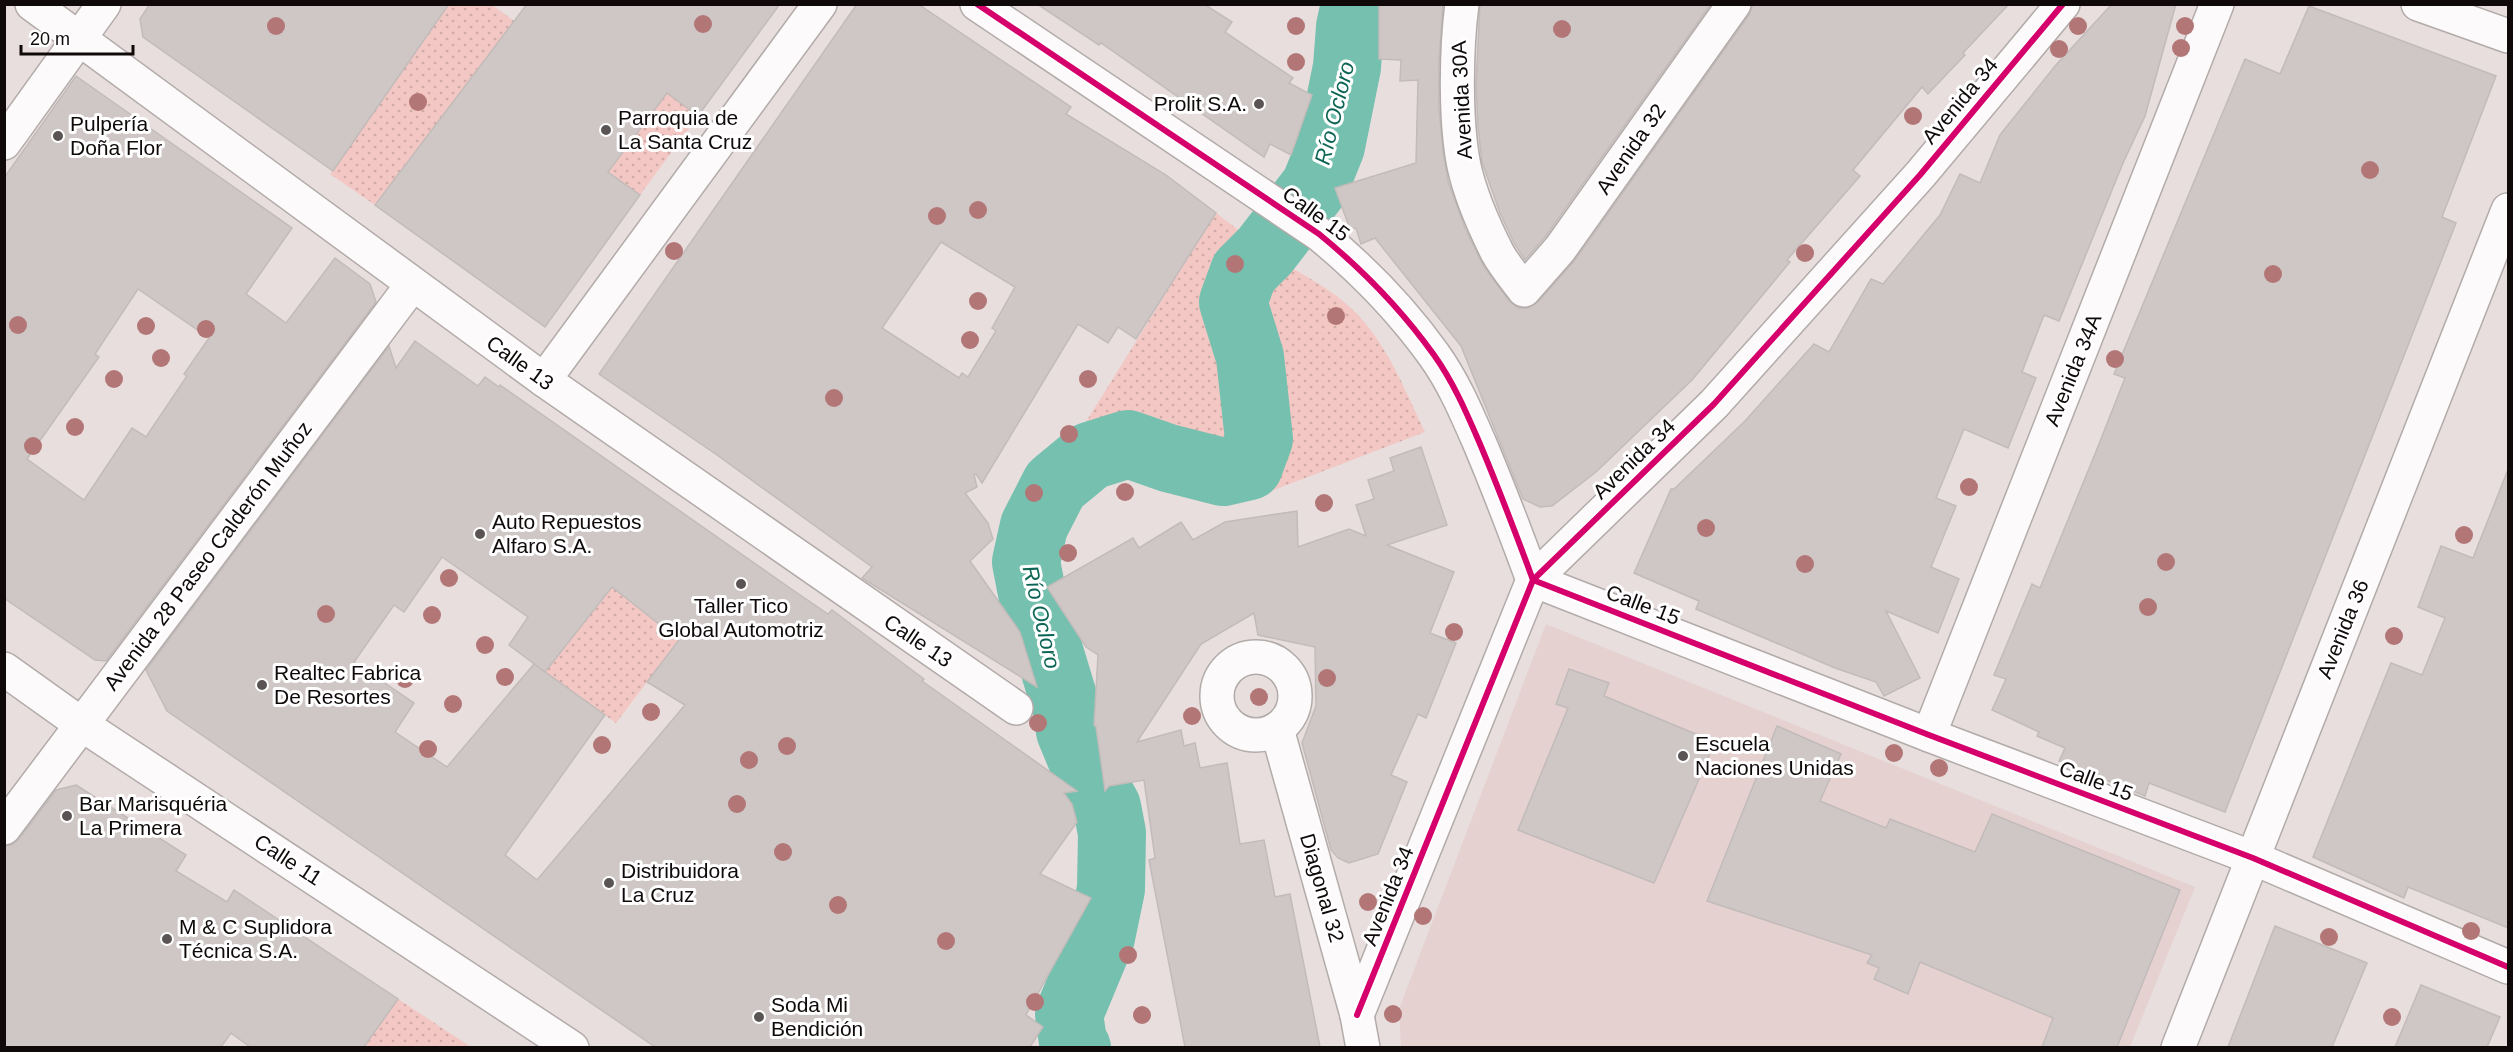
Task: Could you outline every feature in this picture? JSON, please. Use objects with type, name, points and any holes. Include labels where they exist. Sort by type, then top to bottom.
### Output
[{"type":"street","name":"Calle 13","points":[[32,4],[544,380],[1016,708]]},
{"type":"street","points":[[4,143],[104,4]]},
{"type":"street","points":[[544,380],[820,4]]},
{"type":"street","name":"Calle 15","points":[[977,4],[1319,234],[1362,270],[1390,299],[1436,357],[1461,399],[1508,510],[1533,580],[1929,735],[2253,858],[2508,967]]},
{"type":"street","name":"Avenida 30A","points":[[1462,4],[1458,50],[1460,125],[1464,166],[1498,254],[1524,290]]},
{"type":"street","name":"Avenida 32","points":[[1524,290],[1560,249],[1734,4]]},
{"type":"street","name":"Avenida 34","points":[[1358,1016],[1533,580],[1714,404],[1920,175],[2063,4]]},
{"type":"street","name":"Avenida 34A","points":[[1929,735],[2217,4]]},
{"type":"street","points":[[2418,4],[2508,36]]},
{"type":"street","name":"Avenida 36","points":[[2178,1047],[2508,210]]},
{"type":"street","name":"Avenida 28 Paseo Calderón Muñoz","points":[[4,828],[412,285]]},
{"type":"street","name":"Calle 11","points":[[4,669],[81,724],[572,1047]]},
{"type":"street","name":"Diagonal 32","points":[[1277,729],[1358,1016],[1363,1047]]},
{"type":"shaded area","points":[[449,5],[492,5],[514,21],[375,205],[330,174]]},
{"type":"shaded area","points":[[550,5],[698,116],[640,195],[499,91],[615,162],[663,98]]},
{"type":"shaded area","points":[[1216,213],[1244,234],[1214,281],[1212,312],[1231,362],[1234,418],[1224,439],[1198,444],[1141,426],[1076,438]]},
{"type":"shaded area","points":[[1274,258],[1337,296],[1367,325],[1395,369],[1425,432],[1245,501],[1270,440],[1274,389],[1265,339],[1249,305],[1253,277]]},
{"type":"shaded area","points":[[730,546],[743,555],[616,723],[545,672],[612,587],[667,630]]},
{"type":"shaded area","name":"Escuela Naciones Unidas","points":[[1546,624],[2195,887],[2130,1047],[1401,1047],[1399,1009]]},
{"type":"shaded area","points":[[398,999],[471,1047],[364,1048]]},
{"type":"building","points":[[150,4],[449,4],[333,171],[143,37],[140,19]]},
{"type":"building","points":[[527,4],[780,4],[698,116],[667,93],[608,172],[640,195],[545,327],[375,205]]},
{"type":"building","points":[[857,4],[918,4],[1071,107],[1066,114],[1166,175],[1216,213],[1136,339],[1118,327],[1108,343],[1078,324],[982,483],[976,474],[974,475],[977,487],[965,493],[988,523],[993,539],[970,561],[1020,632],[1037,687],[862,578],[872,567],[717,455],[599,374]],"holes":[[[941,242],[1015,287],[992,328],[996,331],[968,377],[962,373],[959,378],[882,328]]]},
{"type":"building","points":[[1037,4],[1204,4],[1232,22],[1225,32],[1293,78],[1289,83],[1312,95],[1291,155],[1270,144],[1264,157],[1101,43],[1099,45]]},
{"type":"building","points":[[1379,4],[1443,4],[1439,108],[1448,181],[1465,228],[1484,267],[1510,302],[1519,308],[1528,308],[1538,302],[1575,260],[1749,15],[1753,4],[2009,4],[1928,94],[1922,87],[1853,170],[1860,176],[1787,260],[1790,262],[1692,380],[1596,472],[1552,506],[1540,507],[1523,499],[1461,346],[1375,238],[1361,244],[1356,228],[1350,229],[1335,188],[1416,163],[1418,80],[1400,81],[1401,60],[1379,59]]},
{"type":"building","points":[[1480,4],[1711,4],[1545,237],[1525,260],[1500,213],[1482,162],[1476,85]]},
{"type":"building","points":[[2112,4],[2176,4],[2145,116],[2123,163],[2059,321],[2044,315],[2022,372],[2036,378],[2008,448],[1964,429],[1936,498],[1956,506],[1931,567],[1959,579],[1938,633],[1886,611],[1920,678],[1884,696],[1876,682],[1835,668],[1696,609],[1699,601],[1634,573],[1671,489],[1674,489],[1745,421],[1814,344],[1829,352],[1871,279],[1883,284],[1940,215],[1960,174],[1980,183],[2000,135],[2055,66]]},
{"type":"building","points":[[2309,6],[2496,76],[2442,217],[2456,223],[2225,812],[2149,783],[2145,796],[2059,761],[2065,748],[2037,736],[2039,732],[1992,710],[2006,679],[1994,675],[2032,584],[2040,588],[2095,454],[2125,378],[2114,374],[2245,59],[2280,74]]},
{"type":"building","points":[[76,76],[292,228],[246,294],[286,323],[335,258],[370,284],[376,302],[106,661],[95,660],[4,598],[4,178]],"holes":[[[138,289],[209,338],[184,374],[187,376],[146,437],[132,428],[84,500],[27,459],[99,357],[95,354]]]},
{"type":"building","points":[[415,341],[478,386],[485,377],[499,387],[500,385],[828,614],[832,610],[924,679],[922,681],[1077,791],[1064,793],[1072,804],[1077,822],[1040,874],[1091,898],[1026,1015],[1043,1027],[1030,1047],[655,1047],[167,711],[146,670],[389,346],[396,368]],"holes":[[[442,557],[528,617],[509,645],[542,670],[534,664],[447,767],[395,732],[414,703],[354,662],[394,605],[404,612]],[[612,587],[679,640],[647,682],[685,705],[537,880],[505,855],[605,715],[545,672]]]},
{"type":"building","points":[[1421,447],[1447,525],[1387,545],[1454,572],[1430,633],[1456,643],[1426,718],[1418,714],[1391,775],[1407,782],[1378,854],[1349,863],[1338,858],[1331,850],[1302,743],[1316,706],[1315,647],[1258,635],[1254,613],[1201,644],[1137,742],[1181,730],[1184,746],[1195,743],[1200,768],[1227,763],[1240,844],[1264,840],[1275,897],[1290,894],[1320,1047],[1185,1047],[1149,860],[1155,858],[1144,780],[1109,786],[1105,791],[1094,725],[1098,655],[1086,647],[1047,587],[1133,538],[1139,548],[1181,522],[1193,540],[1225,522],[1297,511],[1298,547],[1349,529],[1366,536],[1356,505],[1374,499],[1368,480],[1394,471],[1390,458]]},
{"type":"building","points":[[2507,472],[2508,928],[2408,887],[2404,898],[2313,857],[2391,663],[2422,675],[2445,618],[2418,607],[2441,546],[2473,558]]},
{"type":"building","points":[[1569,669],[1609,683],[1604,696],[1715,742],[1654,883],[1518,830],[1568,708],[1556,704]]},
{"type":"building","points":[[1777,726],[1841,754],[1820,801],[1886,828],[1890,819],[1975,852],[1992,814],[2180,890],[2117,1047],[2042,1047],[2053,1018],[1920,962],[1908,994],[1874,979],[1879,968],[1867,963],[1872,955],[1707,901]]},
{"type":"building","points":[[76,785],[186,855],[176,871],[227,902],[234,890],[398,999],[364,1047],[250,1047],[231,1033],[221,1047],[4,1047],[4,846],[12,845],[19,839],[56,790]]},
{"type":"building","points":[[2275,926],[2367,963],[2332,1047],[2228,1047]]},
{"type":"building","points":[[2421,985],[2500,1017],[2487,1047],[2395,1047]]},
{"type":"waterway","name":"Río Ocloro","points":[[1077,1048],[1073,1042],[1069,1014],[1101,937],[1111,889],[1112,833],[1107,807],[1087,772],[1070,731],[1066,707],[1033,598],[1026,562],[1034,526],[1055,485],[1090,456],[1128,444],[1168,458],[1223,472],[1249,466],[1259,439],[1250,357],[1233,302],[1244,272],[1265,251],[1315,186],[1331,146],[1347,67],[1350,27],[1355,4]]},
{"type":"cycle path","points":[[977,4],[1319,234],[1381,291],[1421,338],[1454,388],[1487,461],[1533,580],[1929,735],[2253,858],[2508,967]]},
{"type":"cycle path","points":[[1357,1015],[1533,580],[1714,404],[1920,175],[2063,4]]},
{"type":"place","name":"Prolit S.A.","points":[[1259,104]]},
{"type":"place","name":"Parroquia de La Santa Cruz","points":[[606,130]]},
{"type":"place","name":"Pulpería Doña Flor","points":[[58,136]]},
{"type":"place","name":"Auto Repuestos Alfaro S.A.","points":[[480,534]]},
{"type":"place","name":"Taller Tico Global Automotriz","points":[[741,584]]},
{"type":"place","name":"Realtec Fabrica De Resortes","points":[[262,685]]},
{"type":"place","name":"Escuela Naciones Unidas","points":[[1683,756]]},
{"type":"place","name":"Bar Marisquéria La Primera","points":[[67,816]]},
{"type":"place","name":"Distribuidora La Cruz","points":[[609,883]]},
{"type":"place","name":"M & C Suplidora Técnica S.A.","points":[[167,939]]},
{"type":"place","name":"Soda Mi Bendición","points":[[759,1017]]}]
